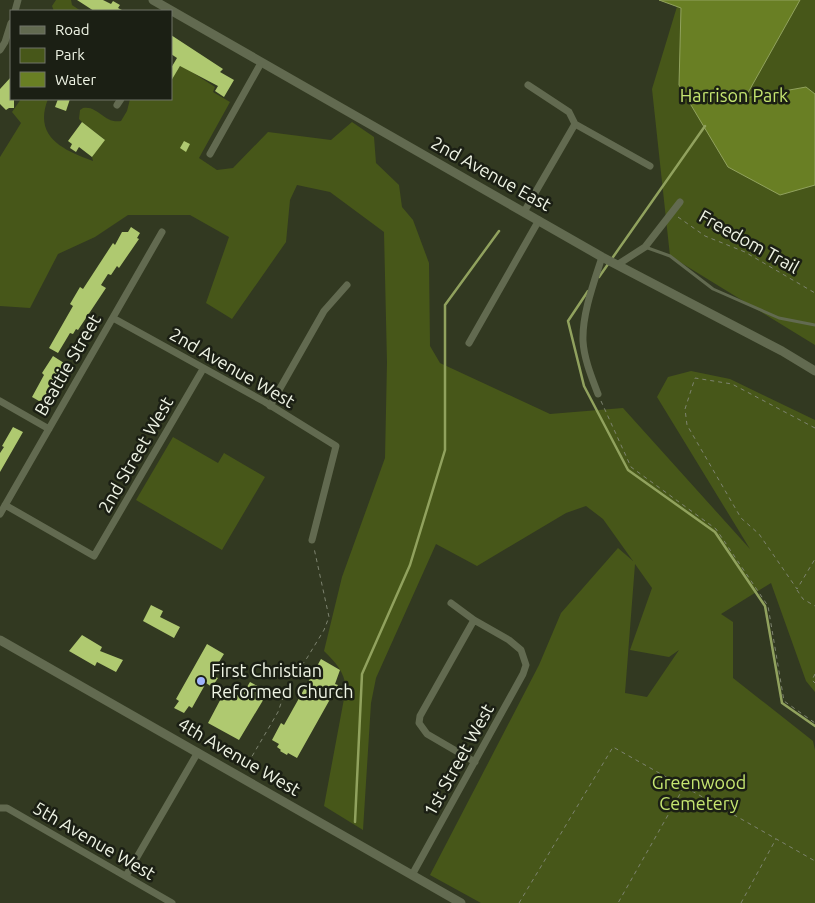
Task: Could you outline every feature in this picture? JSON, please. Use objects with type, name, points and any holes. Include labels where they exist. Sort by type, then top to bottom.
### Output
[{"type":"main road","name":"2nd Avenue East","points":[[154,0],[168,10]]},
{"type":"main road","name":"2nd Avenue East","points":[[172,13],[602,257],[782,351],[815,371]]},
{"type":"main road","name":"4th Avenue West","points":[[0,640],[461,903]]},
{"type":"street","points":[[0,50],[6,42],[10,27]]},
{"type":"street","points":[[210,154],[261,64]]},
{"type":"street","points":[[528,85],[569,112],[575,124],[650,166]]},
{"type":"street","points":[[524,212],[575,124]]},
{"type":"street","points":[[617,265],[644,247],[680,202]]},
{"type":"street","points":[[469,343],[539,220]]},
{"type":"street","name":"Beattie Street","points":[[0,514],[162,232]]},
{"type":"street","points":[[598,394],[591,375],[583,341],[590,294],[602,257]]},
{"type":"street","points":[[270,406],[324,311],[347,284]]},
{"type":"street","name":"2nd Avenue West","points":[[112,318],[270,406],[336,446],[312,540]]},
{"type":"street","name":"2nd Street West","points":[[5,505],[94,556],[203,369]]},
{"type":"street","points":[[0,401],[49,429]]},
{"type":"street","points":[[451,602],[474,620],[420,716],[419,723],[422,729],[475,762]]},
{"type":"street","name":"1st Street West","points":[[412,875],[523,674],[526,665],[521,650],[509,640],[474,620]]},
{"type":"street","points":[[126,876],[198,752]]},
{"type":"street","name":"5th Avenue West","points":[[0,808],[7,808],[172,903]]},
{"type":"lane","points":[[644,247],[670,256],[713,289],[779,318],[815,326]]},
{"type":"path","name":"Freedom Trail","points":[[672,212],[705,236],[745,252],[815,292]]},
{"type":"path","points":[[815,428],[732,384],[695,378],[685,409],[686,425],[741,518],[759,534],[803,599],[815,606]]},
{"type":"path","points":[[598,394],[631,467],[716,529],[768,606],[784,701],[815,722]]},
{"type":"path","points":[[240,777],[278,712],[287,686],[307,658],[324,630],[329,617],[312,540]]},
{"type":"path","points":[[797,589],[815,559]]},
{"type":"path","points":[[815,674],[812,680],[815,683]]},
{"type":"path","points":[[520,903],[613,747],[815,861]]},
{"type":"path","points":[[618,903],[684,786]]},
{"type":"path","points":[[741,903],[776,839]]},
{"type":"green space","points":[[56,0],[71,0],[72,5],[80,10],[54,10],[52,6]]},
{"type":"green space","name":"Harrison Park","points":[[679,0],[815,0],[815,345],[670,256],[652,89]]},
{"type":"green space","name":"Greenwood Cemetery","points":[[181,65],[215,87],[213,92],[230,102],[199,158],[217,170],[233,168],[268,132],[331,140],[352,122],[374,137],[376,163],[399,185],[402,207],[413,220],[429,263],[430,346],[440,363],[550,414],[623,408],[750,549],[657,397],[668,377],[691,371],[730,379],[815,420],[815,692],[806,681],[771,583],[721,614],[733,622],[733,678],[813,741],[815,750],[815,903],[481,903],[430,875],[539,665],[561,613],[618,548],[633,561],[603,519],[586,506],[566,513],[477,566],[436,544],[376,678],[371,703],[363,830],[324,806],[346,688],[339,668],[324,651],[342,577],[385,458],[387,362],[384,232],[330,192],[297,185],[290,200],[286,242],[232,319],[206,303],[229,237],[190,215],[128,215],[95,237],[58,254],[30,308],[0,306],[0,157],[21,123],[12,112],[20,100],[48,100],[44,112],[44,123],[48,132],[62,147],[93,161],[92,157],[104,139],[79,119],[80,110],[83,108],[93,109],[110,120],[121,121],[127,111],[130,100],[172,100],[172,74],[174,75]],"holes":[[[635,564],[652,588],[630,650],[669,657],[679,650],[647,697],[625,693]]]},
{"type":"green space","points":[[173,437],[218,463],[224,453],[265,477],[222,550],[136,500]]},
{"type":"water","points":[[659,0],[800,0],[745,98],[806,87],[815,94],[815,185],[780,195],[728,167],[679,85],[681,8]]},
{"type":"building","points":[[77,0],[103,0],[111,4],[113,1],[120,5],[118,8],[122,10],[92,10]]},
{"type":"building","points":[[172,36],[223,69],[220,72],[234,80],[224,97],[215,91],[218,86],[180,66],[172,79],[172,66],[177,58],[172,55]]},
{"type":"building","points":[[10,78],[10,100],[14,100],[14,108],[6,110],[0,104],[0,89]]},
{"type":"building","points":[[58,100],[70,100],[66,111],[55,107]]},
{"type":"building","points":[[82,122],[105,140],[92,157],[79,147],[76,152],[70,148],[72,144],[68,141]]},
{"type":"building","points":[[184,141],[190,144],[186,152],[180,148]]},
{"type":"building","points":[[131,227],[140,233],[137,238],[139,239],[119,268],[117,266],[111,275],[108,274],[101,285],[106,288],[78,330],[76,329],[73,334],[70,333],[58,353],[49,348],[73,306],[70,304],[80,287],[83,289],[113,243],[115,245],[122,232],[128,232]]},
{"type":"building","points":[[53,356],[64,363],[49,386],[51,387],[45,399],[39,401],[32,397],[44,375],[42,373]]},
{"type":"building","points":[[13,427],[23,432],[0,472],[0,453],[4,447],[2,446]]},
{"type":"building","points":[[151,605],[163,611],[160,617],[180,627],[174,638],[143,621]]},
{"type":"building","points":[[82,635],[102,647],[100,651],[123,660],[116,672],[97,662],[95,666],[69,651]]},
{"type":"building","name":"First Christian Reformed Church","points":[[207,644],[224,654],[211,675],[218,678],[212,687],[206,683],[192,708],[189,706],[184,713],[174,708],[179,701],[176,699]]},
{"type":"building","points":[[321,659],[340,670],[335,684],[338,685],[297,758],[280,751],[277,747],[279,744],[272,740],[281,723],[284,725]]},
{"type":"building","points":[[250,682],[268,692],[239,740],[208,723],[226,689],[241,697]]},
{"type":"waterway","points":[[599,277],[705,126]]},
{"type":"waterway","points":[[355,822],[362,674],[410,565],[445,450],[445,305],[499,231]]},
{"type":"waterway","points":[[588,291],[568,321],[584,386],[628,470],[715,532],[765,606],[782,703],[815,726]]},
{"type":"place","name":"First Christian Reformed Church","points":[[201,681]]}]
